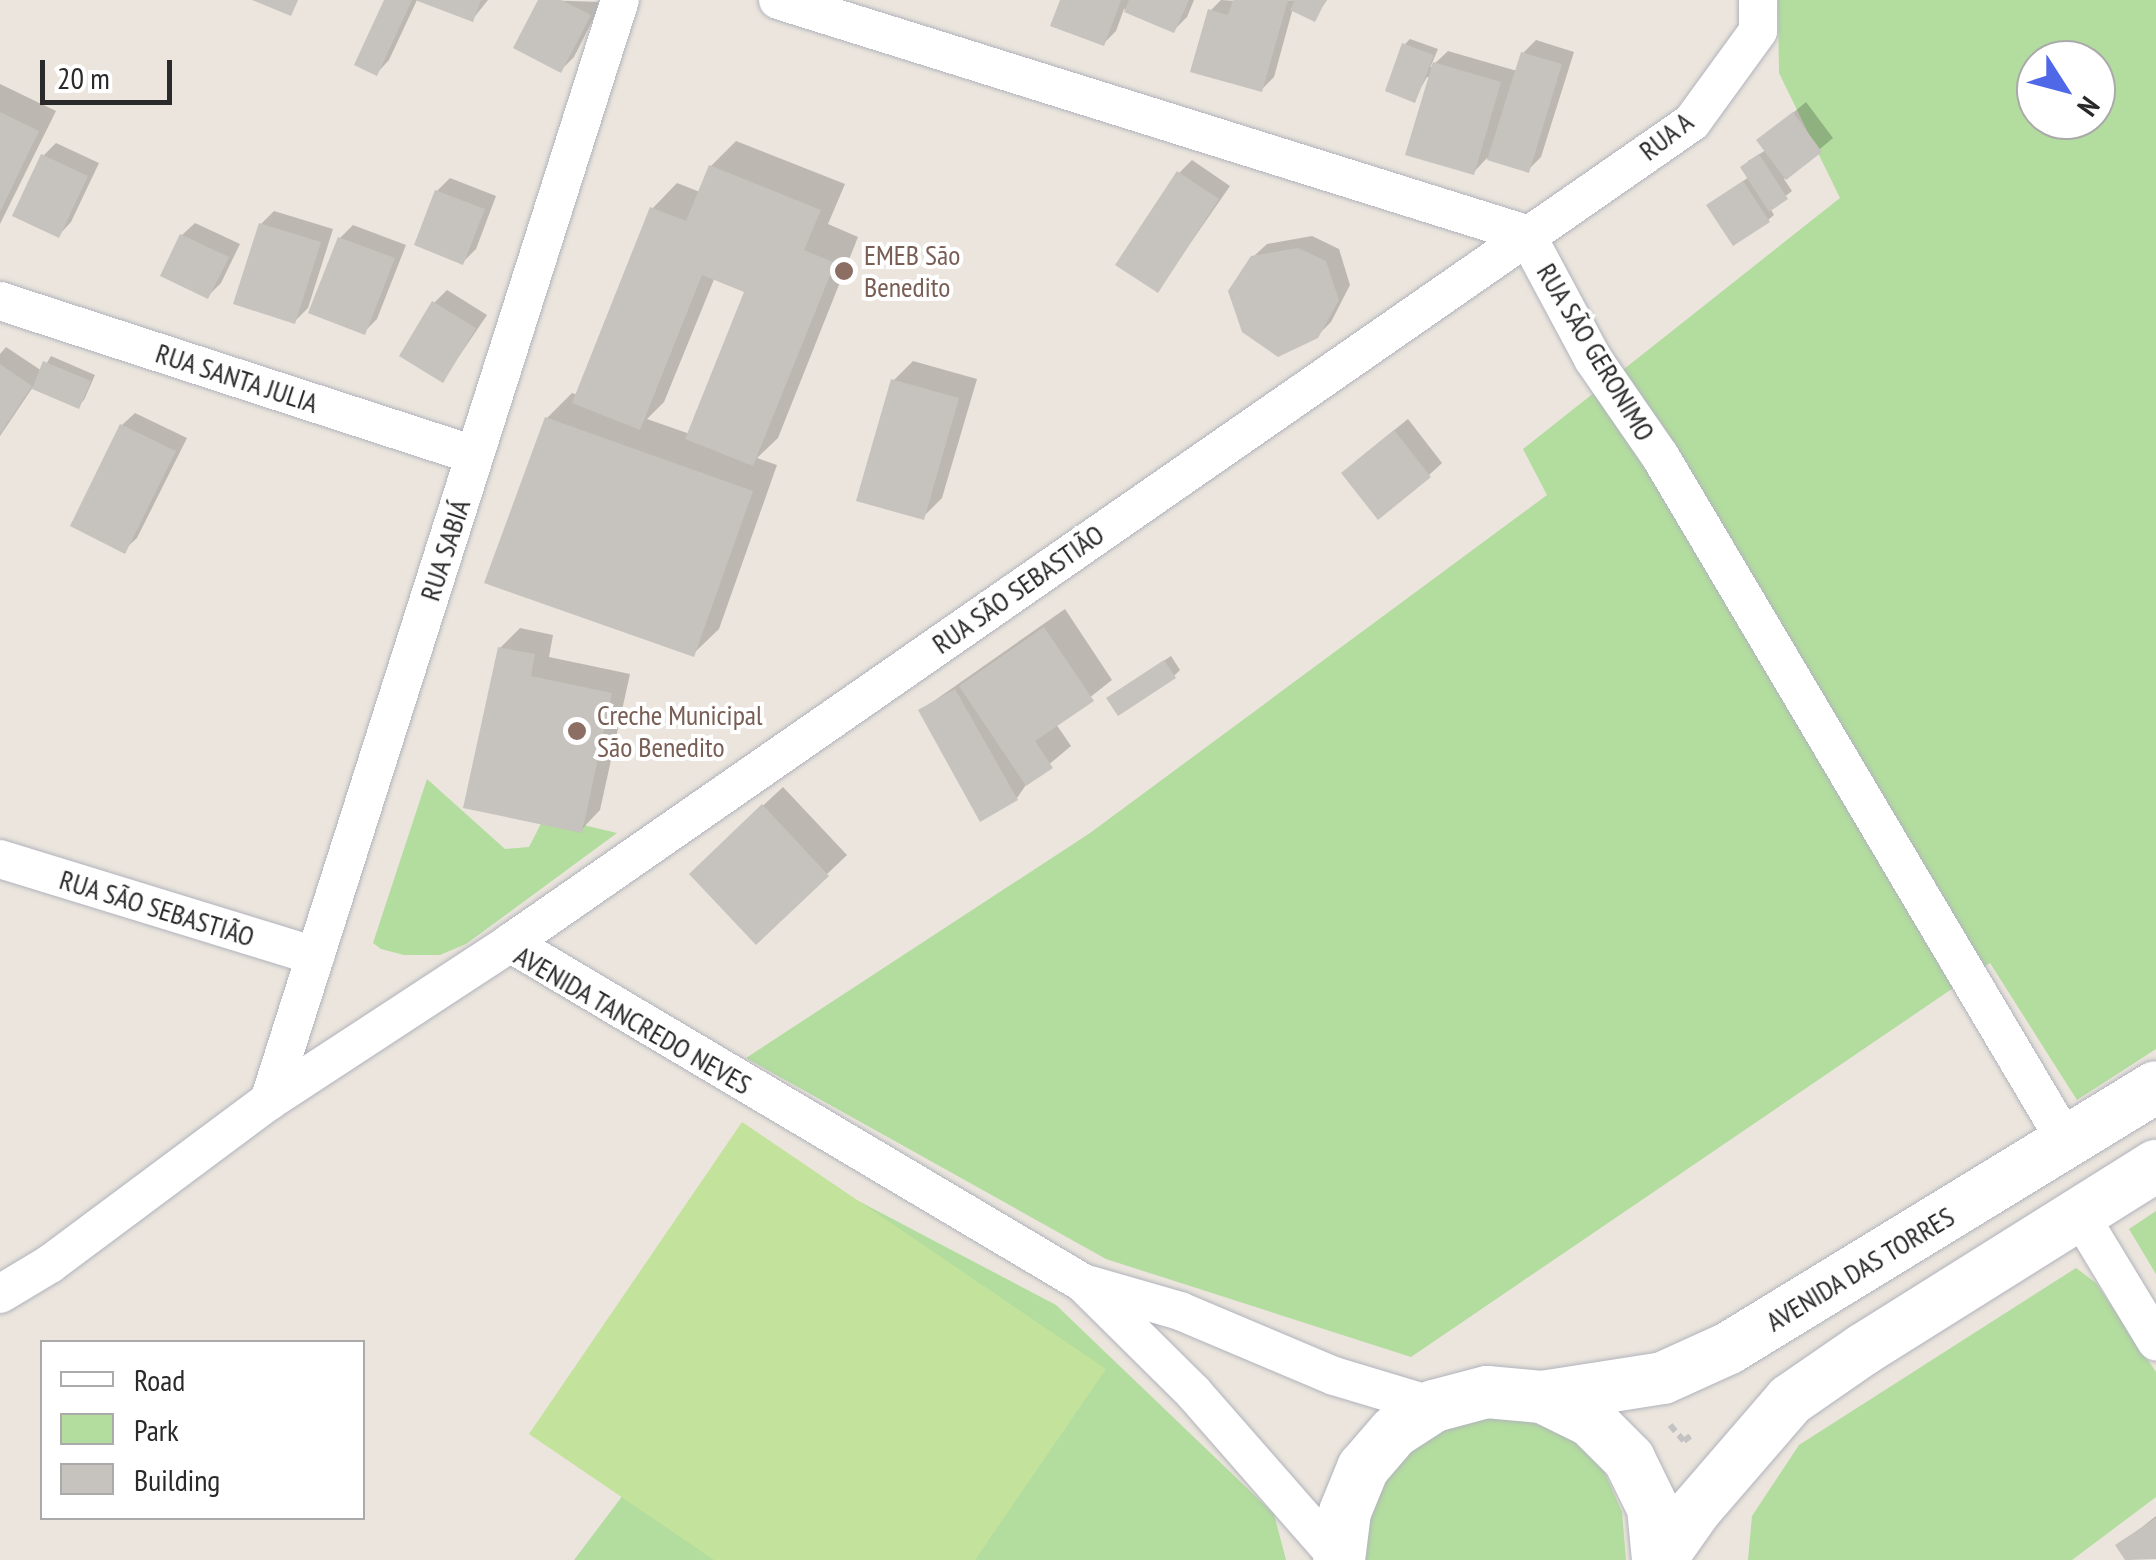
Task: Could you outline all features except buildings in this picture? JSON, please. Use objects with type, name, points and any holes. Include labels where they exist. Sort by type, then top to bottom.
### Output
[{"type":"main road","name":"AVENIDA DAS TORRES","points":[[1339,1560],[1344,1512],[1363,1468],[1394,1432],[1434,1406],[1488,1392],[1542,1397],[1663,1378],[1729,1348],[2156,1086]]},
{"type":"main road","name":"AVENIDA DAS TORRES","points":[[1659,1560],[1696,1509],[1790,1400],[2156,1166]]},
{"type":"main road","name":"AVENIDA DAS TORRES","points":[[1542,1397],[1591,1421],[1630,1459],[1652,1508],[1659,1560]]},
{"type":"street","name":"RUA SABIÁ","points":[[268,1100],[620,0]]},
{"type":"street","name":"RUA SÃO GERONIMO","points":[[778,0],[1526,234],[1593,358],[1660,456],[2066,1143]]},
{"type":"street","name":"RUA A","points":[[1526,234],[1692,122],[1758,31],[1758,0]]},
{"type":"street","name":"RUA SÃO SEBASTIÃO","points":[[510,943],[1526,234]]},
{"type":"street","name":"RUA SANTA JULIA","points":[[0,301],[475,455]]},
{"type":"street","name":"RUA SÃO SEBASTIÃO","points":[[0,860],[315,956]]},
{"type":"street","name":"AVENIDA TANCREDO NEVES","points":[[0,1294],[50,1264],[268,1100],[510,943],[1083,1283],[1180,1312],[1334,1376],[1434,1406]]},
{"type":"street","points":[[2078,1214],[2156,1340]]},
{"type":"street","name":"AVENIDA TANCREDO NEVES","points":[[1083,1283],[1193,1392],[1339,1560]]},
{"type":"green space","points":[[1778,0],[2156,0],[2156,1049],[2077,1100],[1990,963],[1411,1357],[1106,1259],[746,1058],[1090,833],[1547,495],[1523,449],[1840,198],[1779,73]]},
{"type":"green space","points":[[427,779],[505,849],[529,847],[545,816],[617,833],[466,944],[440,955],[404,955],[381,949],[373,943]]},
{"type":"green space","points":[[742,1122],[1106,1369],[975,1560],[714,1560],[529,1434]]},
{"type":"green space","points":[[849,1196],[1056,1305],[1274,1514],[1286,1560],[574,1560]]},
{"type":"green space","points":[[2156,1211],[2156,1274],[2129,1229]]},
{"type":"green space","points":[[2076,1268],[2096,1283],[2156,1372],[2156,1497],[2072,1560],[1748,1560],[1752,1516],[1799,1445]]},
{"type":"green space","points":[[1446,1416],[1536,1417],[1574,1439],[1604,1471],[1622,1512],[1626,1560],[1350,1560],[1372,1472]]},
{"type":"place","name":"EMEB São Benedito","points":[[844,271]]},
{"type":"place","name":"Creche Municipal São Benedito","points":[[577,731]]}]
